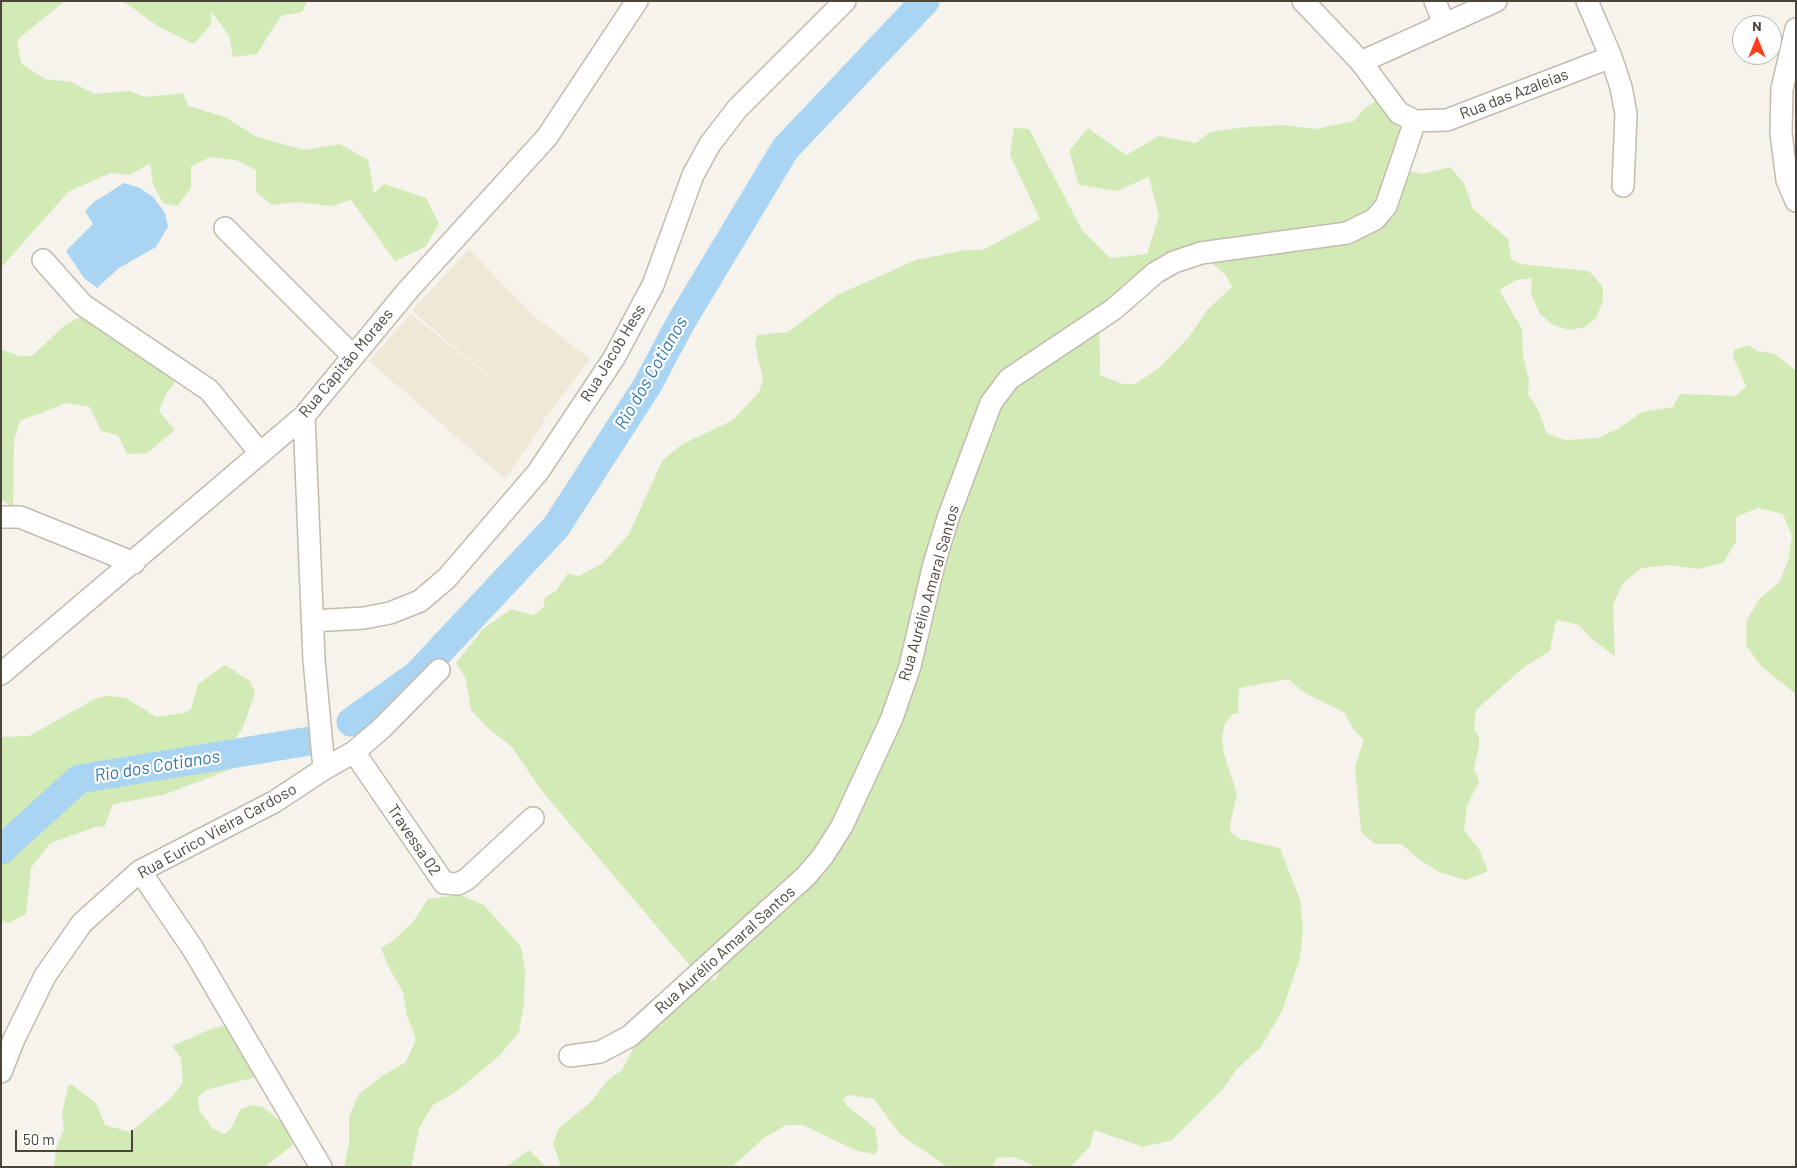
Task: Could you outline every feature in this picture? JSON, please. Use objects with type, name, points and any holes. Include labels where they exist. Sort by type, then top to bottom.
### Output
[{"type":"street","name":"Rua Capitão Moraes","points":[[1,674],[134,563],[304,416],[409,288],[547,137],[637,1]]},
{"type":"street","name":"Rua Jacob Hess","points":[[312,621],[364,618],[390,613],[420,601],[447,578],[538,472],[614,358],[653,285],[693,175],[710,144],[738,109],[845,1]]},
{"type":"street","points":[[1303,1],[1361,62],[1399,113],[1415,121]]},
{"type":"street","points":[[1435,1],[1444,24]]},
{"type":"street","points":[[1361,62],[1496,1]]},
{"type":"street","points":[[1587,1],[1611,56],[1621,87],[1626,114],[1624,186]]},
{"type":"street","points":[[1796,29],[1782,90],[1782,124],[1786,180],[1796,201]]},
{"type":"street","name":"Rua das Azaleias","points":[[1415,121],[1447,120],[1611,56]]},
{"type":"street","name":"Rua Aurélio Amaral Santos","points":[[570,1056],[600,1052],[630,1036],[806,876],[823,856],[842,826],[892,718],[910,666],[934,564],[948,518],[991,403],[1004,384],[1114,309],[1156,273],[1174,262],[1201,253],[1347,233],[1364,227],[1375,219],[1386,206],[1415,121]]},
{"type":"street","points":[[225,228],[353,356]]},
{"type":"street","points":[[43,260],[83,305],[209,390],[260,453]]},
{"type":"street","points":[[304,416],[312,621],[324,769]]},
{"type":"street","points":[[1,528],[11,517],[134,563]]},
{"type":"street","name":"Rua Eurico Vieira Cardoso","points":[[1,1072],[14,1039],[45,976],[82,923],[140,871],[274,802],[354,752],[382,728],[439,670]]},
{"type":"street","name":"Travessa 02","points":[[354,752],[444,883],[450,885],[467,880],[533,818]]},
{"type":"street","points":[[140,871],[193,949],[321,1167]]},
{"type":"shaded area","points":[[469,249],[534,316],[590,359],[543,421],[544,423],[505,479],[369,361],[411,314],[516,399],[412,311]]},
{"type":"green space","points":[[1,1],[65,1],[17,40],[21,63],[45,79],[71,82],[95,94],[128,91],[146,97],[183,93],[188,106],[225,117],[257,137],[304,150],[340,144],[368,160],[374,193],[384,184],[426,198],[439,224],[425,247],[395,261],[351,200],[331,206],[295,202],[272,205],[256,192],[256,170],[236,160],[211,157],[191,166],[191,188],[177,206],[163,203],[153,184],[150,163],[130,175],[110,173],[68,192],[1,268]]},
{"type":"green space","points":[[123,1],[307,1],[302,12],[281,16],[257,54],[233,57],[229,36],[212,12],[211,24],[194,44],[159,27]]},
{"type":"green space","points":[[1376,101],[1399,127],[1404,138],[1397,167],[1422,174],[1450,167],[1464,183],[1473,209],[1508,239],[1511,259],[1520,264],[1589,271],[1603,287],[1603,301],[1596,318],[1585,327],[1569,330],[1553,325],[1540,314],[1531,294],[1532,278],[1517,280],[1499,290],[1522,329],[1523,356],[1529,381],[1528,395],[1537,407],[1547,434],[1566,440],[1597,438],[1616,430],[1642,412],[1673,407],[1680,394],[1736,396],[1746,386],[1733,357],[1734,350],[1748,345],[1757,351],[1775,354],[1796,371],[1796,694],[1762,667],[1746,645],[1747,620],[1760,598],[1779,583],[1788,561],[1792,536],[1783,514],[1758,508],[1736,517],[1736,542],[1723,563],[1698,569],[1670,565],[1642,568],[1623,583],[1613,605],[1615,656],[1594,641],[1579,625],[1558,620],[1555,624],[1550,651],[1524,667],[1476,710],[1474,728],[1479,737],[1479,746],[1474,768],[1479,782],[1467,805],[1464,830],[1479,849],[1488,871],[1466,880],[1441,873],[1420,860],[1401,844],[1375,844],[1361,832],[1355,766],[1364,740],[1353,729],[1344,712],[1305,693],[1288,679],[1239,688],[1238,714],[1233,714],[1225,723],[1222,737],[1224,754],[1237,794],[1230,825],[1231,833],[1240,839],[1280,848],[1300,900],[1303,929],[1300,958],[1282,1011],[1261,1047],[1236,1070],[1224,1088],[1172,1140],[1143,1147],[1094,1130],[1090,1146],[1070,1167],[1037,1167],[1014,1157],[997,1158],[992,1167],[947,1167],[900,1134],[874,1099],[849,1095],[843,1098],[846,1105],[875,1128],[878,1147],[875,1154],[857,1151],[803,1125],[786,1125],[764,1138],[732,1167],[561,1167],[553,1143],[559,1128],[591,1102],[608,1080],[622,1070],[641,1034],[662,1025],[671,1006],[688,985],[716,979],[725,958],[692,968],[541,790],[512,747],[489,729],[471,710],[465,677],[456,663],[483,629],[511,609],[532,615],[540,611],[544,606],[545,597],[556,591],[568,573],[579,576],[603,563],[629,534],[662,461],[681,445],[733,420],[759,392],[763,379],[755,345],[757,335],[788,332],[837,295],[916,260],[966,250],[983,250],[1040,219],[1010,155],[1014,128],[1029,129],[1082,230],[1110,258],[1147,254],[1159,216],[1149,177],[1116,191],[1079,185],[1069,151],[1088,128],[1126,155],[1159,136],[1196,143],[1210,132],[1246,127],[1284,125],[1315,129],[1354,121],[1364,109]],"holes":[[[1203,256],[1226,275],[1232,287],[1207,310],[1189,337],[1159,368],[1135,384],[1122,384],[1100,375],[1099,307]]]},
{"type":"green space","points":[[86,314],[132,347],[175,382],[166,394],[159,411],[175,430],[147,453],[127,454],[118,435],[101,431],[90,407],[66,403],[20,421],[14,441],[13,508],[1,499],[1,349],[19,356],[32,356],[65,325]]},
{"type":"green space","points":[[225,665],[250,681],[255,693],[243,727],[224,756],[237,767],[163,795],[113,804],[104,828],[99,826],[50,843],[31,868],[26,914],[9,923],[1,921],[1,737],[29,736],[95,699],[107,696],[126,698],[156,717],[185,713],[191,709],[198,684]]},
{"type":"green space","points":[[460,895],[484,905],[521,947],[525,971],[524,1003],[519,1032],[500,1055],[457,1091],[433,1105],[419,1128],[411,1167],[344,1167],[349,1145],[349,1117],[359,1094],[382,1076],[406,1062],[416,1039],[407,1016],[403,992],[389,968],[381,948],[394,940],[413,922],[428,899]]},
{"type":"green space","points":[[234,1023],[267,1074],[206,1090],[198,1097],[199,1110],[212,1128],[224,1134],[230,1130],[241,1109],[253,1105],[263,1107],[285,1125],[293,1145],[264,1167],[54,1167],[56,1148],[64,1129],[62,1114],[68,1087],[71,1084],[96,1103],[105,1125],[130,1132],[168,1101],[183,1083],[181,1058],[172,1046],[211,1029]]},
{"type":"green space","points":[[529,1150],[546,1167],[506,1167]]},
{"type":"water","points":[[124,183],[140,188],[153,197],[165,213],[168,227],[156,247],[119,268],[97,288],[84,278],[66,251],[93,224],[85,211],[94,202]]},
{"type":"waterway","name":"Rio dos Cotianos","points":[[351,722],[417,675],[556,527],[647,386],[681,322],[785,149],[925,1]]},
{"type":"waterway","name":"Rio dos Cotianos","points":[[1,850],[79,779],[310,741]]}]
